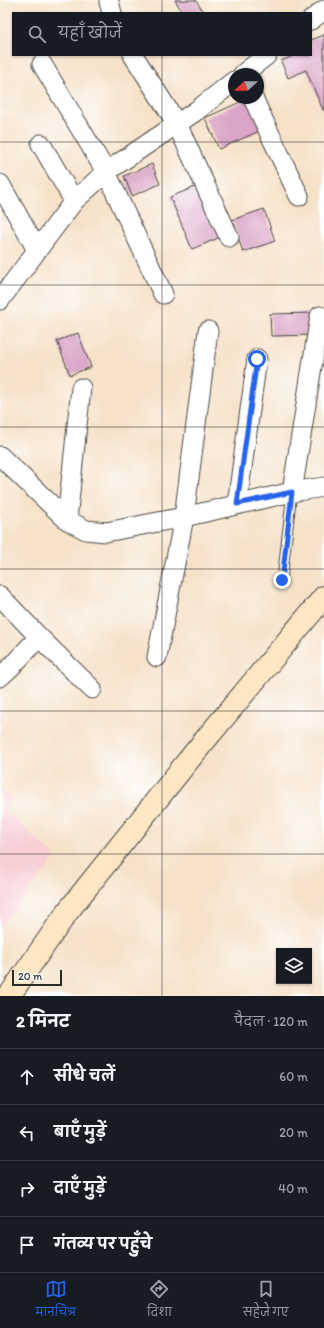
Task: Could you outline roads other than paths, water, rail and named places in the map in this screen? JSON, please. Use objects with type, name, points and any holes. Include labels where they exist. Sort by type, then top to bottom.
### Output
[{"type":"street","points":[[134,56],[176,124],[229,237]]},
{"type":"street","points":[[251,68],[266,56]]},
{"type":"street","points":[[42,64],[106,172],[163,294]]},
{"type":"street","points":[[0,300],[74,201],[106,172],[196,111],[228,86]]},
{"type":"street","points":[[256,104],[299,196]]},
{"type":"street","points":[[42,144],[74,201]]},
{"type":"street","points":[[0,184],[37,250]]},
{"type":"street","points":[[292,492],[320,316]]},
{"type":"street","points":[[157,657],[184,517],[208,331]]},
{"type":"street","points":[[237,504],[257,359]]},
{"type":"street","points":[[67,520],[81,388]]},
{"type":"street","points":[[0,456],[67,520],[86,530],[106,532],[184,517],[292,492],[324,487]]},
{"type":"street","points":[[0,596],[92,689]]},
{"type":"street","points":[[9,996],[68,911],[192,757],[324,597]]},
{"type":"street","points":[[0,677],[39,637]]},
{"type":"lane","points":[[282,580],[292,492]]}]
